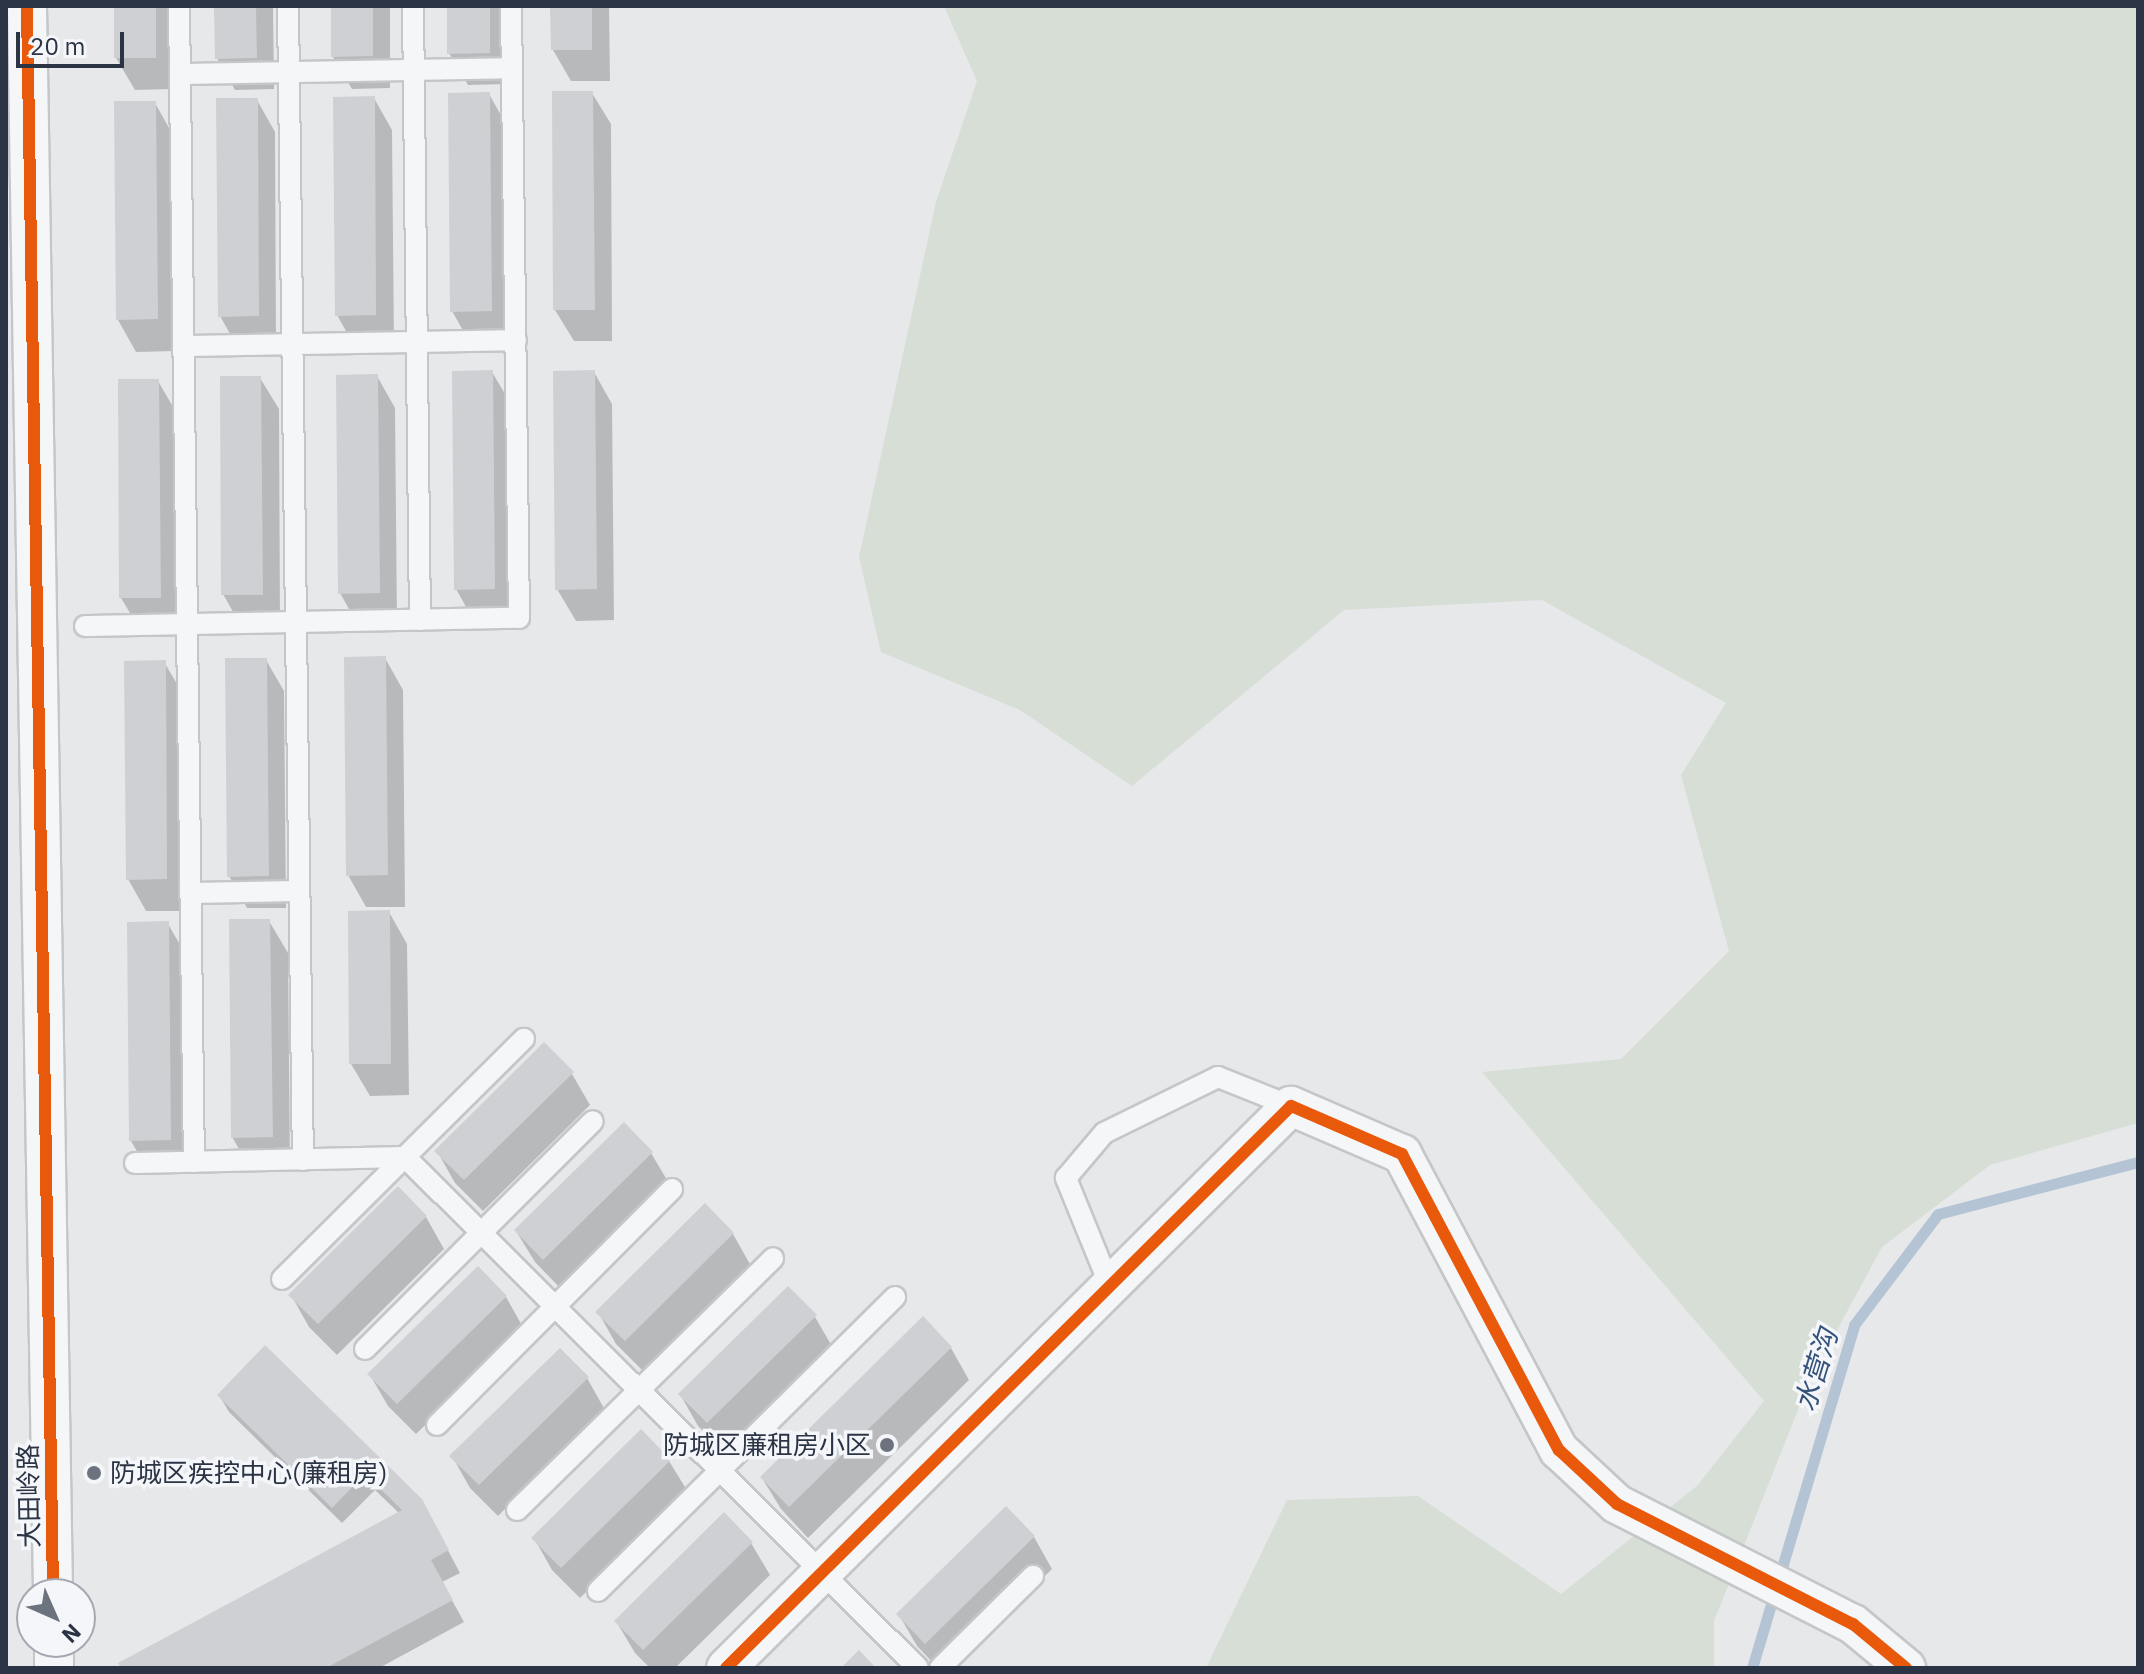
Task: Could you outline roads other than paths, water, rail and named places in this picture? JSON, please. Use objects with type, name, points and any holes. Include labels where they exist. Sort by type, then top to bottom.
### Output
[{"type":"street","name":"大田岭路","points":[[27,6],[53,1578]]},
{"type":"street","points":[[726,1668],[1291,1106],[1402,1154],[1559,1450],[1617,1504],[1853,1624],[1906,1668]]},
{"type":"lane","points":[[179,6],[194,1162]]},
{"type":"lane","points":[[288,6],[303,1160]]},
{"type":"lane","points":[[413,6],[420,620]]},
{"type":"lane","points":[[85,626],[519,618],[511,6]]},
{"type":"lane","points":[[180,74],[512,68]]},
{"type":"lane","points":[[184,346],[516,340]]},
{"type":"lane","points":[[190,893],[299,891]]},
{"type":"lane","points":[[282,1279],[524,1039]]},
{"type":"lane","points":[[1110,1286],[1066,1178],[1104,1133],[1218,1077],[1291,1106]]},
{"type":"lane","points":[[365,1349],[593,1121]]},
{"type":"lane","points":[[135,1163],[405,1157],[918,1668]]},
{"type":"lane","points":[[437,1425],[672,1189]]},
{"type":"lane","points":[[517,1510],[773,1258]]},
{"type":"lane","points":[[598,1591],[895,1297]]},
{"type":"lane","points":[[940,1668],[1033,1576]]},
{"type":"waterway","name":"水营沟","points":[[1752,1668],[1854,1325],[1938,1214],[2138,1162]]},
{"type":"place","name":"防城区廉租房小区","points":[[887,1445]]},
{"type":"place","name":"防城区疾控中心(廉租房)","points":[[94,1473]]}]
